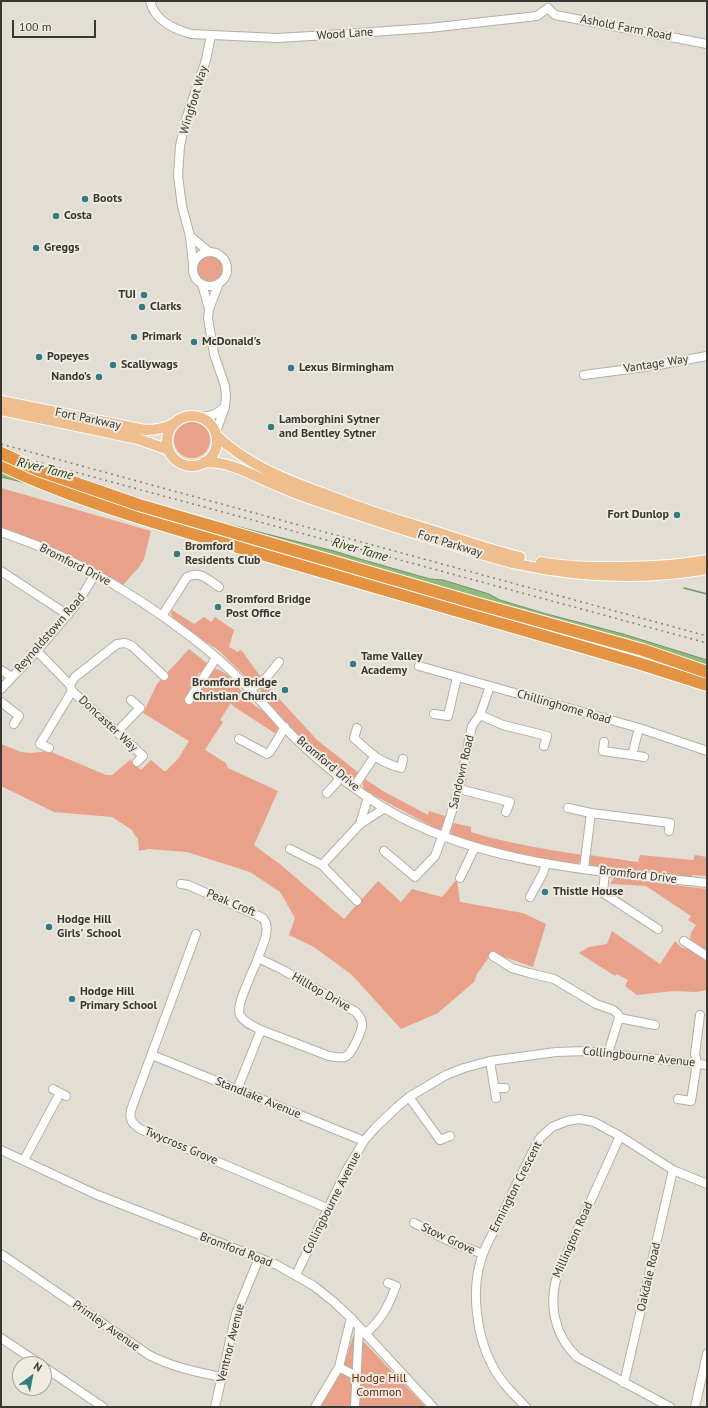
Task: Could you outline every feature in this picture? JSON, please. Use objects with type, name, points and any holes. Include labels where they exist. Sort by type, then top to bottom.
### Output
[{"type":"highway","points":[[1,453],[38,470],[139,505],[643,650],[707,672]]},
{"type":"highway","points":[[1,465],[33,480],[137,516],[587,648],[707,685]]},
{"type":"main road","name":"Fort Parkway","points":[[1,401],[145,430],[154,430],[167,427],[180,419],[188,417],[200,417],[212,425],[216,434],[229,448],[242,457],[259,467],[302,486],[367,510],[518,557],[548,563],[601,567],[650,567],[688,564],[707,560]]},
{"type":"main road","name":"Fort Parkway","points":[[1,410],[138,440],[169,450],[176,460],[183,464],[194,465],[204,462],[229,464],[278,487],[325,504],[463,548],[547,570],[602,576],[648,576],[688,573],[707,569]]},
{"type":"main road","points":[[169,450],[168,434],[175,422]]},
{"type":"main road","points":[[204,462],[209,459],[214,452],[217,442],[216,434]]},
{"type":"street","name":"Wood Lane","points":[[149,2],[154,12],[167,25],[191,34],[277,38],[429,28],[537,16],[547,5]]},
{"type":"street","name":"Ashold Farm Road","points":[[547,5],[555,15],[707,44]]},
{"type":"street","name":"Wingfoot Way","points":[[193,264],[190,236],[182,206],[178,176],[180,146],[186,119],[206,60],[211,35]]},
{"type":"street","points":[[190,236],[208,252],[220,254],[226,263],[226,275],[219,283],[209,309]]},
{"type":"street","points":[[208,252],[199,256],[193,264],[194,276],[202,284],[209,309],[209,327],[213,348],[225,386],[225,407],[216,434]]},
{"type":"street","points":[[202,284],[214,285],[219,283]]},
{"type":"street","name":"Vantage Way","points":[[584,375],[606,373],[707,356]]},
{"type":"street","points":[[200,417],[211,416],[225,407]]},
{"type":"street","name":"Bromford Drive","points":[[1,532],[41,547],[95,574],[127,592],[162,616],[226,666],[284,727],[314,755],[368,797],[414,824],[475,847],[514,858],[605,871],[707,883]]},
{"type":"street","points":[[1,571],[68,614]]},
{"type":"street","name":"Reynoldstown Road","points":[[1,689],[37,651],[79,601],[95,574]]},
{"type":"street","points":[[162,616],[187,577],[193,574],[200,574],[219,587]]},
{"type":"street","points":[[49,748],[40,744],[71,688],[75,677],[117,644],[125,643],[132,646],[164,676]]},
{"type":"street","name":"Doncaster Way","points":[[37,651],[71,688],[142,756],[137,762]]},
{"type":"street","points":[[189,700],[216,658]]},
{"type":"street","points":[[250,690],[267,677],[279,662]]},
{"type":"street","name":"Chillinghome Road","points":[[420,666],[639,728],[707,751]]},
{"type":"street","points":[[1,670],[12,677]]},
{"type":"street","points":[[434,714],[448,716],[457,677]]},
{"type":"street","name":"Sandown Road","points":[[384,851],[415,877],[435,856],[444,836],[459,789],[472,726],[480,715],[490,686]]},
{"type":"street","points":[[117,732],[140,708],[131,700]]},
{"type":"street","points":[[1,702],[19,716],[14,724]]},
{"type":"street","points":[[480,715],[503,724],[547,736],[544,746]]},
{"type":"street","points":[[238,739],[267,754],[270,752],[284,727]]},
{"type":"street","points":[[357,728],[354,738],[374,757],[389,765],[401,768],[403,759]]},
{"type":"street","points":[[632,755],[639,728]]},
{"type":"street","points":[[604,742],[604,751],[644,758]]},
{"type":"street","points":[[354,787],[374,757]]},
{"type":"street","points":[[327,793],[340,776]]},
{"type":"street","points":[[459,789],[510,802],[506,812]]},
{"type":"street","points":[[360,824],[368,797]]},
{"type":"street","points":[[322,865],[360,824],[385,808]]},
{"type":"street","points":[[568,808],[591,813],[670,823],[669,831]]},
{"type":"street","points":[[584,868],[591,813]]},
{"type":"street","points":[[460,878],[475,847]]},
{"type":"street","points":[[290,849],[322,865],[357,901]]},
{"type":"street","points":[[530,897],[546,863]]},
{"type":"street","points":[[605,871],[603,893],[658,929]]},
{"type":"street","name":"Peak Croft","points":[[181,884],[188,885],[263,918],[267,924],[267,932],[258,958]]},
{"type":"street","name":"Twycross Grove","points":[[196,934],[131,1110],[130,1117],[135,1125],[147,1132],[327,1208]]},
{"type":"street","points":[[684,941],[707,956]]},
{"type":"street","points":[[493,956],[512,968],[554,979],[596,1004],[613,1010],[618,1014],[619,1018],[608,1053]]},
{"type":"street","name":"Hilltop Drive","points":[[258,958],[283,970],[356,1012],[361,1019],[362,1026],[352,1052],[345,1057],[329,1056],[261,1030],[247,1022],[241,1016],[239,1010],[242,997],[258,958]]},
{"type":"street","points":[[497,970],[501,962]]},
{"type":"street","points":[[678,1099],[691,1101],[697,1063],[695,1054],[700,1015]]},
{"type":"street","points":[[619,1018],[655,1025]]},
{"type":"street","points":[[237,1090],[261,1030]]},
{"type":"street","name":"Collingbourne Avenue","points":[[296,1275],[327,1208],[346,1171],[364,1141],[385,1118],[409,1097],[446,1075],[464,1068],[490,1061],[556,1052],[586,1051],[707,1065]]},
{"type":"street","name":"Standlake Avenue","points":[[152,1055],[364,1141]]},
{"type":"street","points":[[490,1061],[496,1098]]},
{"type":"street","points":[[495,1088],[505,1088]]},
{"type":"street","points":[[24,1160],[60,1093]]},
{"type":"street","points":[[409,1097],[440,1140],[450,1136]]},
{"type":"street","name":"Ermington Crescent","points":[[526,1407],[507,1387],[487,1355],[478,1314],[476,1293],[483,1254],[534,1149],[546,1131],[558,1124],[579,1119],[594,1122],[620,1136],[673,1170],[707,1184]]},
{"type":"street","name":"Millington Road","points":[[620,1136],[558,1273],[554,1285],[552,1304],[556,1324],[562,1337],[571,1350],[585,1361],[670,1407]]},
{"type":"street","name":"Bromford Road","points":[[1,1150],[95,1194],[176,1227],[277,1265],[296,1275],[319,1290],[351,1318],[433,1407]]},
{"type":"street","name":"Oakdale Road","points":[[624,1383],[673,1170]]},
{"type":"street","name":"Stow Grove","points":[[414,1223],[450,1241],[483,1254]]},
{"type":"street","name":"Primley Avenue","points":[[1,1254],[149,1355],[177,1367],[221,1378]]},
{"type":"street","name":"Ventnor Avenue","points":[[215,1407],[236,1314],[259,1258]]},
{"type":"street","points":[[365,1334],[378,1321],[391,1299],[396,1286],[388,1283]]},
{"type":"street","points":[[315,1407],[339,1366],[351,1318]]},
{"type":"street","points":[[355,1407],[359,1327]]},
{"type":"street","points":[[1,1338],[28,1356]]},
{"type":"street","points":[[695,1407],[707,1354]]},
{"type":"street","points":[[339,1366],[356,1376]]},
{"type":"street","points":[[52,1372],[103,1407]]},
{"type":"green space","points":[[210,254],[216,255],[224,263],[224,275],[216,283],[210,284],[204,283],[196,275],[195,269],[196,263],[204,255]]},
{"type":"green space","points":[[192,422],[205,427],[210,440],[205,453],[192,458],[179,453],[174,440],[179,427]]},
{"type":"green space","points":[[1,488],[151,531],[144,559],[123,585],[46,544],[1,527]]},
{"type":"green space","points":[[172,610],[194,624],[204,617],[211,622],[215,617],[234,630],[229,647],[238,652],[240,650],[242,651],[260,676],[254,681],[250,681],[217,649],[199,638],[173,618],[171,613]]},
{"type":"green space","points":[[189,649],[208,664],[203,673],[200,672],[184,699],[189,702],[214,668],[227,674],[256,707],[267,713],[279,724],[276,734],[233,706],[231,703],[220,720],[223,722],[205,750],[226,763],[228,768],[278,791],[254,845],[281,865],[344,919],[378,881],[401,902],[412,889],[442,897],[457,879],[460,902],[523,913],[546,924],[533,967],[492,953],[477,974],[474,982],[438,1013],[401,1029],[352,975],[314,947],[289,935],[295,918],[280,892],[250,872],[187,852],[149,849],[139,851],[138,838],[132,830],[112,817],[54,812],[1,786],[1,744],[21,752],[31,753],[49,751],[106,775],[112,775],[130,760],[141,770],[151,760],[166,771],[178,759],[189,741],[143,713],[157,684]]},
{"type":"green space","points":[[264,682],[317,740],[359,773],[355,777],[350,778],[315,751],[263,698],[260,690]]},
{"type":"green space","points":[[365,779],[383,791],[428,815],[429,811],[448,817],[444,828],[440,830],[433,827],[366,791],[363,787]]},
{"type":"green space","points":[[454,823],[471,827],[471,832],[498,839],[582,855],[580,862],[573,864],[503,851],[452,836],[450,830]]},
{"type":"green space","points":[[589,855],[638,862],[640,855],[693,860],[695,855],[707,857],[707,876],[692,875],[692,877],[685,877],[592,866],[589,863]]},
{"type":"green space","points":[[614,878],[707,889],[707,952],[690,941],[691,933],[696,925],[688,920],[691,916],[646,886],[610,884]]},
{"type":"green space","points":[[612,931],[660,964],[675,941],[682,948],[688,949],[707,961],[707,990],[696,992],[674,991],[637,995],[625,986],[628,980],[617,974],[615,976],[579,953],[589,947],[607,944]]},
{"type":"green space","name":"Hodge Hill Common","points":[[353,1336],[356,1336],[353,1372],[344,1365]]},
{"type":"green space","name":"Hodge Hill Common","points":[[361,1339],[426,1407],[318,1407],[340,1371],[353,1378]]},
{"type":"shaded area","points":[[1,467],[334,551],[430,579],[443,580],[489,594],[500,600],[623,634],[707,660],[707,674],[136,509],[1,477]]},
{"type":"waterway","points":[[684,588],[707,594]]},
{"type":"railway","points":[[1,444],[707,636]]},
{"type":"railway","points":[[1,452],[707,643]]},
{"type":"place","name":"Boots","points":[[85,199]]},
{"type":"place","name":"Costa","points":[[56,216]]},
{"type":"place","name":"Greggs","points":[[36,248]]},
{"type":"place","name":"TUI","points":[[144,295]]},
{"type":"place","name":"Clarks","points":[[142,307]]},
{"type":"place","name":"Primark","points":[[134,337]]},
{"type":"place","name":"McDonald's","points":[[194,342]]},
{"type":"place","name":"Popeyes","points":[[39,357]]},
{"type":"place","name":"Scallywags","points":[[113,365]]},
{"type":"place","name":"Lexus Birmingham","points":[[291,368]]},
{"type":"place","name":"Nando's","points":[[99,377]]},
{"type":"place","name":"Lamborghini Sytner and Bentley Sytner","points":[[271,427]]},
{"type":"place","name":"Fort Dunlop","points":[[677,515]]},
{"type":"place","name":"Bromford Residents Club","points":[[177,554]]},
{"type":"place","name":"Bromford Bridge Post Office","points":[[218,607]]},
{"type":"place","name":"Tame Valley Academy","points":[[353,664]]},
{"type":"place","name":"Bromford Bridge Christian Church","points":[[285,690]]},
{"type":"place","name":"Thistle House","points":[[545,892]]},
{"type":"place","name":"Hodge Hill Girls' School","points":[[49,927]]},
{"type":"place","name":"Hodge Hill Primary School","points":[[72,999]]},
{"type":"water label","name":"River Tame","points":[[45,469]]},
{"type":"water label","name":"River Tame","points":[[360,550]]}]
